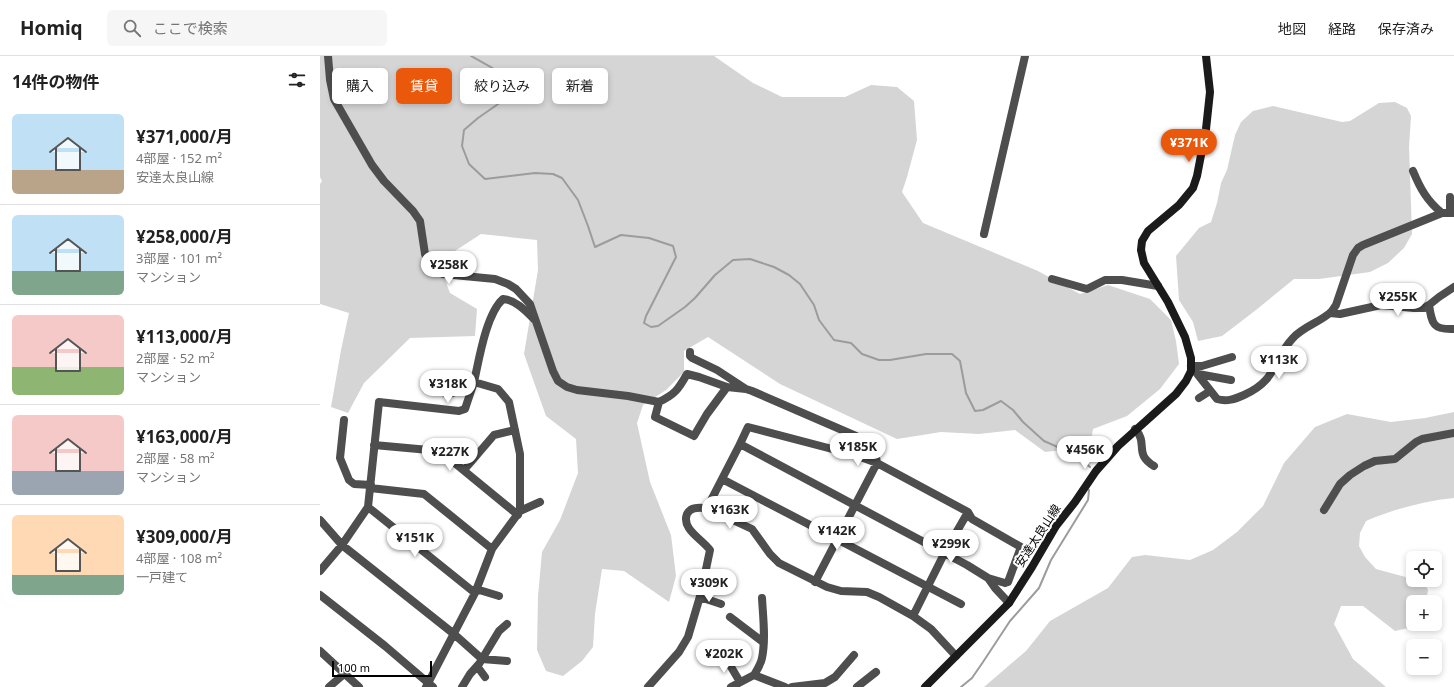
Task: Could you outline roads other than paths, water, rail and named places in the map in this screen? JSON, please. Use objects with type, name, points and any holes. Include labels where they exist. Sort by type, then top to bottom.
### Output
[{"type":"main road","points":[[1192,366],[1185,337],[1175,314],[1144,263],[1141,250],[1142,241],[1148,231],[1179,205],[1193,188],[1197,176],[1206,129],[1210,92],[1206,56]]},
{"type":"main road","name":"安達太良山線","points":[[925,687],[1009,603],[1056,526],[1104,461],[1135,429],[1176,394],[1186,381],[1191,372],[1192,366]]},
{"type":"street","points":[[328,56],[330,80],[334,99],[372,165],[384,181],[413,211],[420,221],[425,254],[430,264],[433,268],[443,274],[495,279],[508,284],[523,295],[530,304],[553,371],[558,381],[567,388],[628,396],[659,402],[671,396],[678,389],[687,374],[727,387],[746,389]]},
{"type":"street","points":[[984,234],[1025,56]]},
{"type":"street","points":[[1413,171],[1425,196],[1434,207],[1448,213]]},
{"type":"street","points":[[1448,213],[1450,197]]},
{"type":"street","points":[[1192,366],[1217,399],[1226,400],[1239,397],[1255,390],[1263,384],[1270,375],[1294,337],[1330,313],[1336,305],[1353,255],[1358,248],[1362,245],[1448,213]]},
{"type":"street","points":[[1052,279],[1087,289],[1105,280],[1122,280],[1158,286]]},
{"type":"street","points":[[1330,313],[1340,314],[1382,305],[1414,308],[1430,306],[1439,297],[1454,287]]},
{"type":"street","points":[[320,571],[342,545],[368,507],[379,402],[459,411],[464,408],[474,382],[489,321],[498,303],[502,299],[514,302],[537,322]]},
{"type":"street","points":[[1430,306],[1431,321],[1434,325],[1454,329]]},
{"type":"street","points":[[690,352],[690,356],[692,358],[717,370],[746,389],[856,436],[873,450],[877,458],[877,464],[816,582]]},
{"type":"street","points":[[1192,366],[1202,366],[1232,357]]},
{"type":"street","points":[[1198,374],[1231,380]]},
{"type":"street","points":[[438,380],[441,389],[448,394],[456,393],[467,384],[474,382],[498,388],[509,402],[520,454],[519,513]]},
{"type":"street","points":[[659,402],[655,417],[694,436],[707,414],[727,387]]},
{"type":"street","points":[[1199,398],[1210,391]]},
{"type":"street","points":[[344,420],[340,458],[349,480],[354,484],[424,494],[492,549]]},
{"type":"street","points":[[708,508],[722,479],[748,428],[855,454],[968,512],[972,519],[1021,547],[1008,582],[1005,584],[988,578],[945,552],[740,444]]},
{"type":"street","points":[[1135,429],[1142,437],[1142,454],[1154,466]]},
{"type":"street","points":[[464,470],[494,435],[515,430]]},
{"type":"street","points":[[1324,510],[1340,484],[1364,466],[1376,461],[1395,459],[1422,439],[1454,433]]},
{"type":"street","points":[[374,445],[440,451],[519,513]]},
{"type":"street","points":[[722,479],[960,604]]},
{"type":"street","points":[[320,595],[385,646],[429,686],[475,591],[492,549],[519,513],[540,502]]},
{"type":"street","points":[[368,507],[475,591],[498,596]]},
{"type":"street","points":[[648,687],[679,652],[688,637],[700,597],[710,550],[687,525],[686,521],[690,510],[695,508],[708,508],[752,529],[770,554],[780,563],[816,582],[841,592],[867,592],[913,616],[931,629],[956,656]]},
{"type":"street","points":[[913,616],[945,552],[968,512]]},
{"type":"street","points":[[320,520],[342,545],[454,634],[482,659],[507,661]]},
{"type":"street","points":[[988,578],[1009,603]]},
{"type":"street","points":[[700,597],[721,604]]},
{"type":"street","points":[[731,687],[744,683],[754,675],[762,658],[762,598]]},
{"type":"street","points":[[730,616],[763,642]]},
{"type":"street","points":[[462,687],[482,659],[499,631],[506,624]]},
{"type":"street","points":[[320,651],[359,687]]},
{"type":"street","points":[[792,687],[825,684],[834,677],[854,654]]},
{"type":"street","points":[[724,656],[744,683]]},
{"type":"street","points":[[477,666],[485,677]]},
{"type":"street","points":[[857,687],[876,672]]},
{"type":"street","points":[[329,687],[344,674]]},
{"type":"street","points":[[754,675],[785,687]]},
{"type":"waterway","points":[[471,56],[512,79],[514,85],[501,102],[464,130],[462,146],[469,164],[485,179],[535,173],[553,174],[562,178],[578,200],[595,247],[621,235],[649,238],[673,246],[676,257],[646,316],[644,323],[651,327],[658,326],[685,307],[715,275],[733,260],[750,259],[774,267],[789,275],[800,284],[814,305],[819,320],[834,340],[851,343],[862,354],[879,360],[890,360],[926,354],[952,354],[960,361],[966,393],[975,411],[983,410],[1001,401],[1013,410],[1023,422],[1044,441],[1076,455],[1090,467]]},
{"type":"waterway","points":[[961,687],[972,678],[1010,621],[1039,588],[1051,560],[1088,500],[1089,490]]}]
